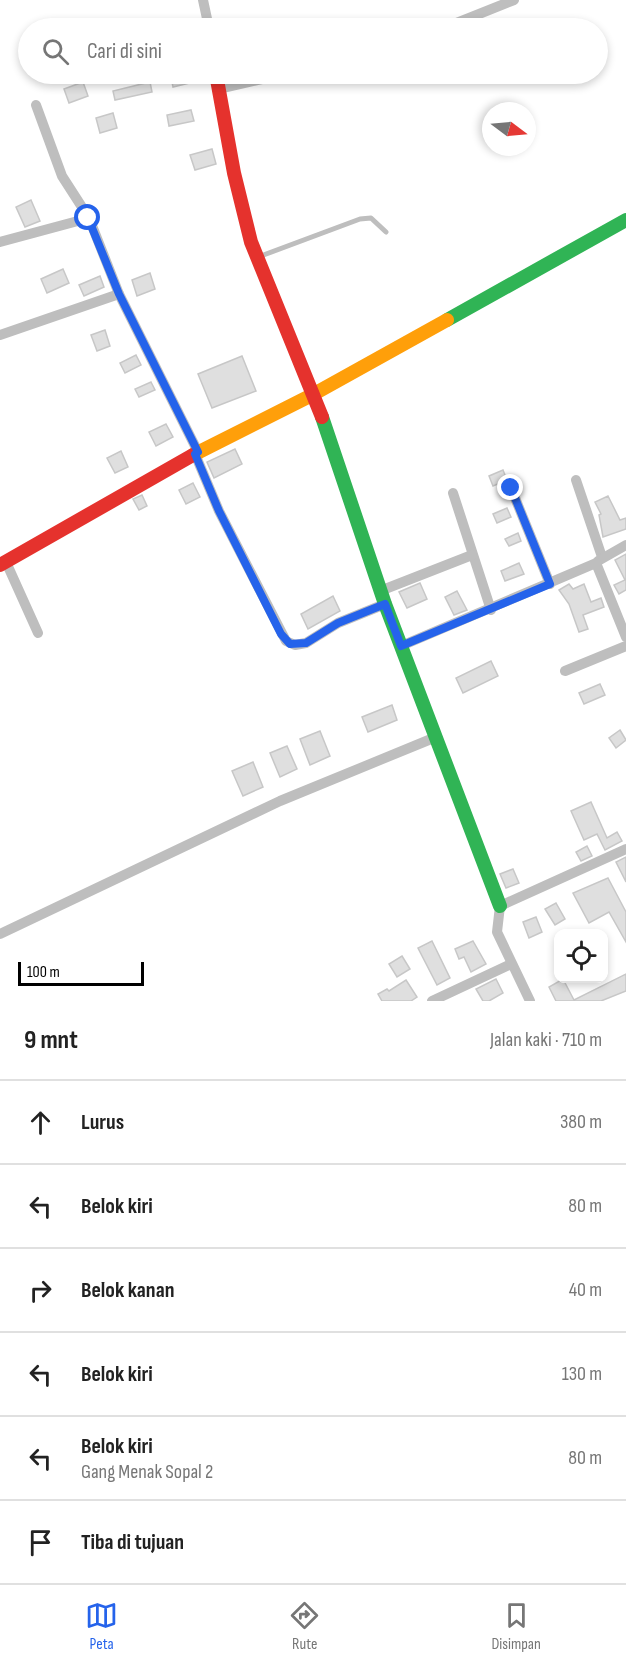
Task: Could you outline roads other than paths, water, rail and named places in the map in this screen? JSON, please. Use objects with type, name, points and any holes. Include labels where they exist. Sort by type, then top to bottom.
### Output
[{"type":"street","points":[[203,0],[207,18]]},
{"type":"street","points":[[469,18],[514,0]]},
{"type":"street","points":[[217,84],[234,173],[256,257],[329,436],[382,597],[500,906],[497,932],[531,1001]]},
{"type":"street","points":[[218,89],[240,84]]},
{"type":"street","points":[[36,105],[62,176],[88,218],[119,294],[195,449],[219,511],[286,641],[295,645],[306,643],[382,597],[472,555]]},
{"type":"street","points":[[0,243],[88,218]]},
{"type":"street","points":[[38,633],[3,563],[195,449],[312,395],[626,220]]},
{"type":"street","points":[[0,335],[119,294]]},
{"type":"street","points":[[576,480],[599,560],[626,637]]},
{"type":"street","points":[[511,488],[550,584]]},
{"type":"street","points":[[453,493],[490,610]]},
{"type":"street","points":[[401,646],[550,584],[626,545]]},
{"type":"street","points":[[565,671],[626,646]]},
{"type":"street","points":[[0,934],[280,801],[436,737]]},
{"type":"street","points":[[500,906],[626,849]]},
{"type":"street","points":[[432,1001],[450,996],[511,964]]},
{"type":"lane","points":[[256,257],[360,219],[371,218],[386,232]]}]
